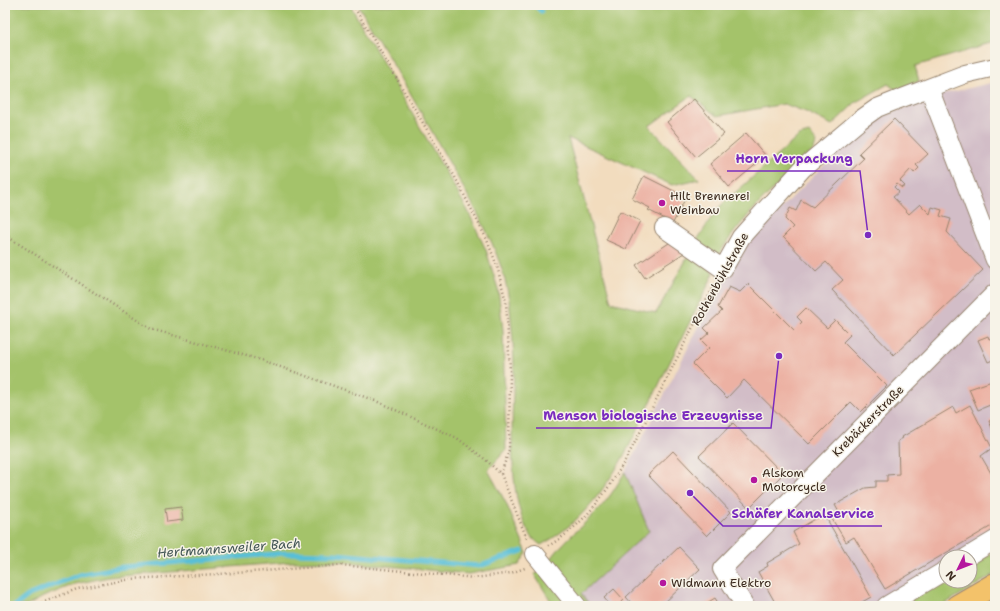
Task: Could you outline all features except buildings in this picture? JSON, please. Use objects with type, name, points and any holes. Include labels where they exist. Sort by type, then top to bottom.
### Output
[{"type":"main road","points":[[957,606],[995,584]]},
{"type":"street","name":"Rothenbühlstraße","points":[[708,260],[741,237],[803,168],[860,120],[877,108],[965,74],[995,67]]},
{"type":"street","points":[[929,88],[995,259]]},
{"type":"street","points":[[664,228],[708,260]]},
{"type":"street","name":"Krebäckerstraße","points":[[745,606],[722,569],[995,293]]},
{"type":"street","points":[[978,550],[995,540]]},
{"type":"street","points":[[539,558],[576,606]]},
{"type":"street","points":[[886,606],[938,575]]},
{"type":"path","points":[[353,5],[455,177],[487,240],[497,266],[506,302],[510,371],[509,450],[501,474]]},
{"type":"path","points":[[5,235],[151,329],[262,360],[376,401],[457,438],[486,460],[501,474],[521,527],[539,558]]},
{"type":"path","name":"Rothenbühlstraße","points":[[34,606],[77,589],[132,578],[251,572],[342,565],[475,578],[511,573],[539,558],[558,541],[580,520],[615,478],[708,260]]},
{"type":"shaded area","points":[[995,82],[995,550],[978,555],[978,549],[938,549],[938,583],[898,606],[591,606],[581,594],[649,531],[625,472],[723,279],[747,243],[867,122],[935,96]]},
{"type":"green space","points":[[5,5],[350,5],[468,211],[486,250],[498,289],[503,330],[506,450],[488,470],[506,503],[527,553],[519,565],[469,574],[337,561],[291,562],[109,577],[75,584],[43,597],[27,606],[5,606]]},
{"type":"green space","points":[[358,5],[995,5],[995,43],[915,66],[919,81],[897,91],[888,84],[856,102],[832,125],[806,112],[784,104],[717,116],[691,96],[649,126],[699,179],[672,185],[568,138],[611,302],[656,313],[690,253],[714,273],[641,424],[615,471],[600,493],[583,513],[563,531],[541,545],[529,532],[521,513],[515,490],[512,436],[514,369],[513,346],[510,308],[502,270],[488,233],[479,216]]},
{"type":"green space","points":[[809,133],[817,142],[813,151],[748,215],[726,243],[716,259],[694,245],[717,209],[799,136]]},
{"type":"green space","points":[[625,472],[649,531],[581,594],[591,606],[582,606],[549,562],[564,543],[603,504],[615,489]]},
{"type":"green space","points":[[995,551],[995,574],[978,584],[978,561]]},
{"type":"green space","points":[[542,572],[572,606],[554,606],[534,574]]},
{"type":"green space","points":[[938,584],[938,589],[970,589],[941,606],[900,606]]},
{"type":"waterway","points":[[535,5],[541,11]]},
{"type":"waterway","name":"Hertmannsweiler Bach","points":[[15,606],[29,595],[82,574],[123,567],[285,553],[335,554],[480,566],[522,551]]},
{"type":"place","name":"Hilt Brennerei Weinbau","points":[[662,203]]},
{"type":"place","name":"Horn Verpackung","points":[[868,235]]},
{"type":"place","name":"Menson biologische Erzeugnisse","points":[[779,356]]},
{"type":"place","name":"Alskom Motorcycle","points":[[754,480]]},
{"type":"place","name":"Schäfer Kanalservice","points":[[690,493]]},
{"type":"place","name":"Widmann Elektro","points":[[663,583]]}]
